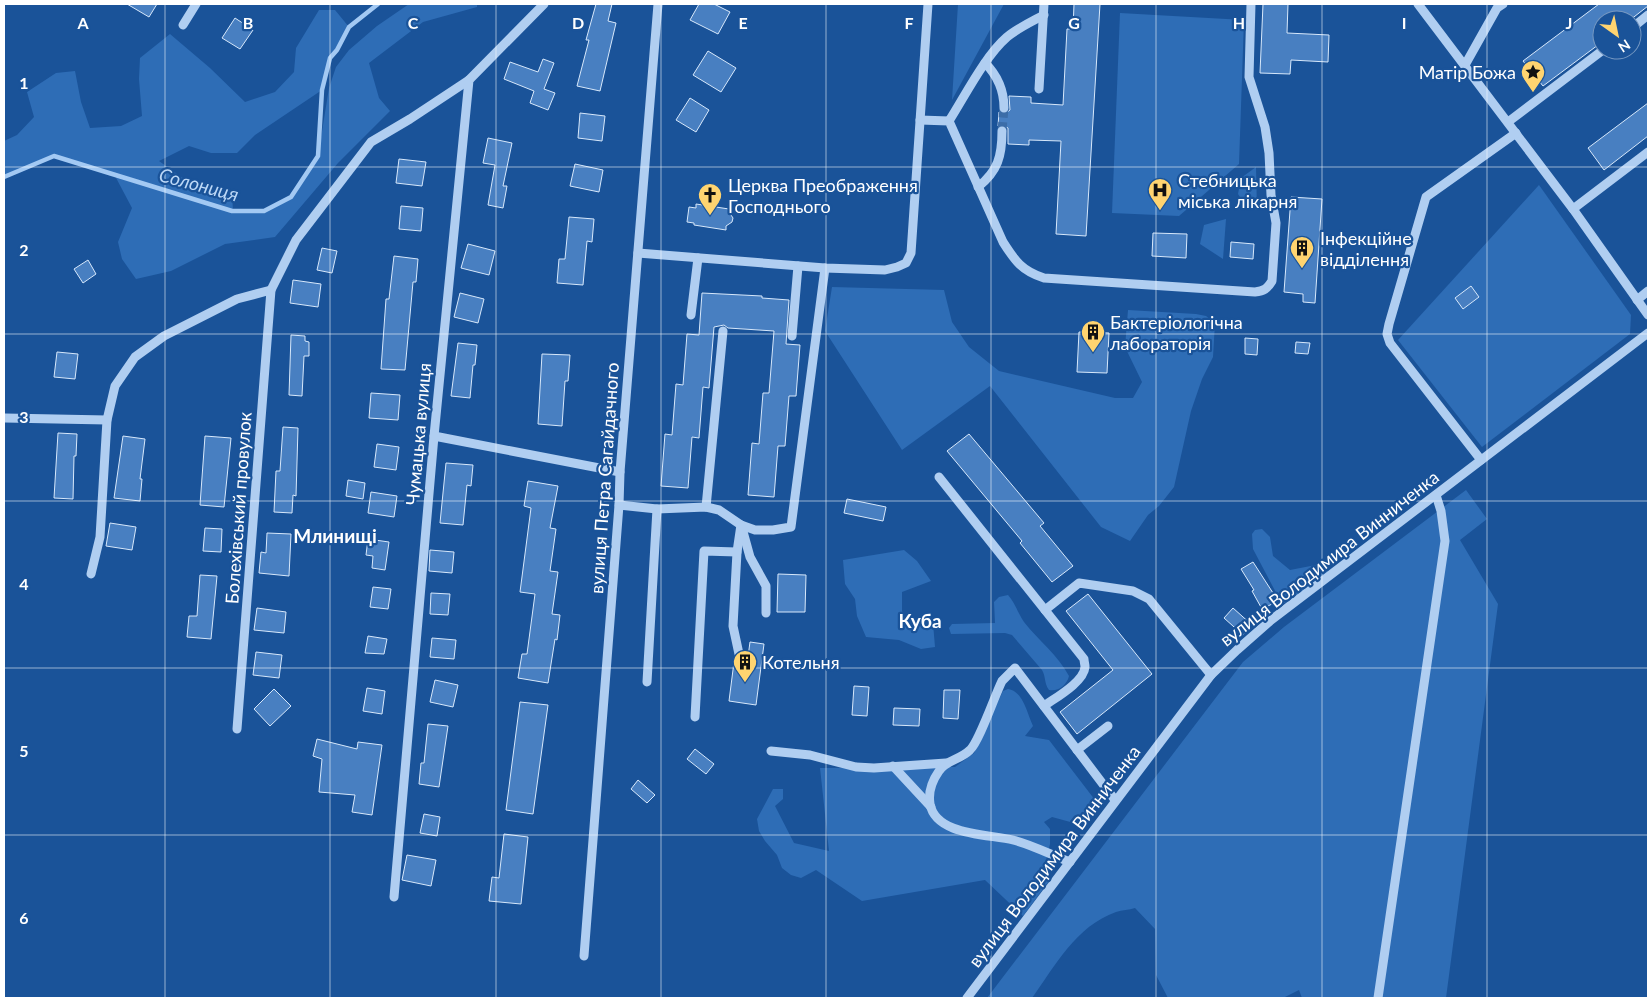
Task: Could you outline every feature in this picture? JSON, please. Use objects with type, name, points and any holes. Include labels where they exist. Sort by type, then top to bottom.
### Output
[{"type":"street","points":[[183,25],[196,4]]},
{"type":"street","points":[[469,80],[544,4]]},
{"type":"street","name":"вулиця Петра Сагайдачного","points":[[584,956],[620,472],[658,4]]},
{"type":"street","points":[[638,253],[825,268],[885,270],[906,263],[910,258],[928,4]]},
{"type":"street","points":[[1039,88],[1044,4]]},
{"type":"street","points":[[949,121],[1003,242],[1015,260],[1033,274],[1044,278],[1263,291],[1268,288],[1272,281],[1276,223],[1265,127],[1249,77],[1251,4]]},
{"type":"street","points":[[1418,4],[1573,209],[1648,315]]},
{"type":"street","points":[[1465,65],[1497,8],[1503,4]]},
{"type":"street","points":[[949,121],[985,63],[1005,38],[1044,15]]},
{"type":"street","points":[[1508,122],[1592,58]]},
{"type":"street","points":[[985,63],[999,81],[1004,108]]},
{"type":"street","name":"Болехівський провулок","points":[[237,729],[271,290],[296,240],[371,142],[469,80]]},
{"type":"street","name":"Чумацька вулиця","points":[[394,897],[434,436],[469,80]]},
{"type":"street","points":[[920,120],[949,121]]},
{"type":"street","points":[[978,187],[993,172],[1000,160],[1002,132]]},
{"type":"street","points":[[1481,460],[1390,343],[1387,334],[1426,197],[1516,133]]},
{"type":"street","points":[[1573,209],[1648,152]]},
{"type":"street","points":[[691,315],[698,258]]},
{"type":"street","points":[[792,336],[798,266]]},
{"type":"street","points":[[619,505],[657,509],[706,507],[719,510],[741,525],[755,530],[791,527],[825,268]]},
{"type":"street","points":[[91,574],[100,537],[107,420],[115,386],[135,357],[164,336],[237,299],[271,290]]},
{"type":"street","points":[[1637,300],[1648,291]]},
{"type":"street","points":[[706,507],[723,332]]},
{"type":"street","name":"вулиця Володимира Винниченка","points":[[967,998],[1211,675],[1236,650],[1270,621],[1648,333]]},
{"type":"street","points":[[5,418],[107,420]]},
{"type":"street","points":[[434,436],[620,472]]},
{"type":"street","points":[[939,477],[1084,659],[1085,667],[1076,683],[1044,706]]},
{"type":"street","points":[[1378,998],[1445,541],[1441,511],[1436,495]]},
{"type":"street","points":[[647,682],[657,509]]},
{"type":"street","points":[[739,654],[733,626],[737,552],[741,525]]},
{"type":"street","points":[[741,525],[750,557],[766,586],[766,613]]},
{"type":"street","points":[[695,717],[704,551],[737,552]]},
{"type":"street","points":[[1045,610],[1079,583],[1133,591],[1149,599],[1211,675]]},
{"type":"street","points":[[771,751],[810,756],[856,767],[946,763],[956,760],[970,750],[1002,681],[1006,675],[1016,668],[1115,800]]},
{"type":"street","points":[[1077,750],[1108,726]]},
{"type":"street","points":[[931,807],[929,796],[932,784],[938,772],[946,763]]},
{"type":"street","points":[[893,766],[937,816],[953,828],[1019,842],[1070,862]]},
{"type":"shaded area","points":[[409,4],[477,4],[477,7],[423,22],[369,63],[379,98],[390,111],[338,163],[275,237],[225,244],[171,271],[136,279],[122,259],[118,242],[132,208],[114,174],[54,156],[4,177],[4,141],[17,135],[34,117],[27,92],[56,73],[75,71],[81,102],[90,128],[121,126],[142,116],[139,79],[140,58],[170,34],[210,68],[245,102],[275,92],[294,72],[296,48],[319,10],[335,10],[349,27],[337,50],[330,58],[322,90],[255,135],[237,153],[211,153],[189,146],[159,161],[187,181],[212,185],[232,193],[233,211],[264,211],[291,197],[318,156],[329,88],[336,67],[349,50],[377,26]]},
{"type":"shaded area","points":[[958,4],[1004,4],[952,100]]},
{"type":"shaded area","points":[[1120,13],[1244,20],[1239,164],[1179,216],[1112,213]]},
{"type":"shaded area","points":[[1256,167],[1257,210],[1245,205],[1238,194],[1241,178]]},
{"type":"shaded area","points":[[1539,185],[1631,315],[1630,334],[1482,447],[1398,340]]},
{"type":"shaded area","points":[[1226,219],[1223,259],[1200,244],[1204,225]]},
{"type":"shaded area","points":[[832,287],[944,290],[952,322],[969,347],[999,371],[1115,398],[1133,398],[1142,382],[1125,347],[1128,310],[1206,316],[1215,323],[1213,357],[1202,379],[1191,411],[1174,487],[1159,506],[1148,515],[1130,541],[1101,527],[990,386],[902,450],[825,331]]},
{"type":"shaded area","points":[[1466,490],[1487,519],[1460,540],[1498,604],[1446,998],[1302,998],[1299,990],[1283,998],[1168,998],[1156,975],[1155,929],[1135,908],[1116,912],[1102,918],[1089,927],[1058,960],[1032,998],[987,998],[1243,662],[1284,627]]},
{"type":"shaded area","points":[[1262,529],[1270,537],[1273,556],[1290,570],[1326,563],[1328,571],[1297,597],[1282,604],[1253,549],[1252,534],[1255,530]]},
{"type":"shaded area","points":[[904,550],[917,561],[931,581],[902,592],[902,611],[909,625],[933,623],[935,647],[921,649],[899,640],[866,637],[857,616],[855,599],[845,584],[843,560]]},
{"type":"shaded area","points":[[1008,595],[1024,622],[1065,668],[1069,676],[1059,689],[1049,690],[1042,670],[1012,635],[1005,633],[951,634],[949,628],[952,624],[995,623],[994,602],[999,597]]},
{"type":"shaded area","points":[[1008,689],[1021,698],[1033,726],[1025,736],[1049,740],[1095,800],[1087,814],[1074,823],[1052,817],[1044,822],[1050,829],[1050,844],[1044,869],[1049,881],[1023,916],[985,880],[862,901],[816,870],[801,878],[791,875],[782,868],[777,855],[759,831],[757,819],[773,789],[783,789],[783,799],[775,806],[794,843],[829,851],[820,768],[955,767],[974,753],[1003,691]]},
{"type":"building","points":[[127,4],[157,4],[149,17]]},
{"type":"building","points":[[596,4],[612,4],[608,21],[616,23],[600,91],[577,86],[589,40],[586,40]]},
{"type":"building","points":[[699,4],[714,4],[730,12],[718,34],[690,20]]},
{"type":"building","points":[[1074,4],[1100,4],[1086,236],[1056,234],[1061,141],[1029,140],[1029,145],[1008,144],[1008,128],[1003,125],[998,126],[999,112],[1005,114],[1010,110],[1009,96],[1031,97],[1031,103],[1063,105],[1067,29],[1073,29]]},
{"type":"building","points":[[1263,4],[1288,4],[1287,33],[1329,35],[1328,62],[1291,60],[1290,74],[1260,73]]},
{"type":"building","points":[[1599,4],[1648,4],[1642,11],[1592,10],[1592,49],[1543,86],[1523,61]]},
{"type":"building","points":[[235,18],[253,30],[240,49],[222,38]]},
{"type":"building","points":[[708,51],[736,68],[721,92],[693,75]]},
{"type":"building","points":[[543,59],[554,63],[544,89],[555,93],[548,110],[530,103],[534,91],[504,79],[510,62],[538,72]]},
{"type":"building","points":[[690,98],[709,110],[696,132],[676,120]]},
{"type":"building","points":[[1648,103],[1648,136],[1604,170],[1588,148]]},
{"type":"building","points":[[580,113],[605,116],[602,141],[578,138]]},
{"type":"building","points":[[488,138],[512,143],[503,186],[507,186],[503,208],[488,205],[495,165],[483,163]]},
{"type":"building","points":[[399,159],[426,162],[422,186],[396,183]]},
{"type":"building","points":[[575,164],[603,170],[599,192],[570,186]]},
{"type":"building","name":"Інфекційне відділення","points":[[1291,197],[1322,199],[1315,303],[1303,302],[1303,294],[1284,292]]},
{"type":"building","name":"Церква Преображення Господнього","points":[[696,204],[729,209],[733,218],[732,222],[726,226],[726,230],[694,225],[694,223],[687,222],[689,207],[696,208]]},
{"type":"building","points":[[401,206],[423,208],[421,231],[399,229]]},
{"type":"building","points":[[569,217],[594,219],[592,242],[587,241],[583,285],[557,283],[559,259],[565,259]]},
{"type":"building","points":[[1153,233],[1187,234],[1186,258],[1152,256]]},
{"type":"building","points":[[1231,242],[1254,244],[1253,259],[1230,257]]},
{"type":"building","points":[[468,244],[495,251],[489,275],[461,268]]},
{"type":"building","points":[[322,248],[337,251],[332,273],[317,270]]},
{"type":"building","points":[[394,256],[418,259],[416,282],[413,282],[405,370],[381,369],[386,299],[389,299]]},
{"type":"building","points":[[88,260],[96,274],[83,283],[74,269]]},
{"type":"building","points":[[293,280],[321,284],[318,307],[290,303]]},
{"type":"building","points":[[1471,286],[1479,297],[1463,309],[1455,298]]},
{"type":"building","points":[[460,293],[484,299],[478,323],[454,317]]},
{"type":"building","points":[[702,293],[762,296],[762,298],[789,300],[786,344],[800,345],[796,396],[789,396],[785,446],[778,446],[774,497],[748,495],[752,443],[759,444],[763,393],[769,393],[774,331],[728,328],[724,325],[714,327],[709,388],[703,387],[699,438],[692,437],[688,488],[661,486],[665,434],[672,435],[676,384],[683,385],[687,334],[699,335]]},
{"type":"building","name":"Бактеріологічна лабораторія","points":[[1079,332],[1109,333],[1107,373],[1077,372]]},
{"type":"building","points":[[291,335],[305,336],[305,341],[309,342],[309,356],[304,356],[302,396],[289,395]]},
{"type":"building","points":[[1245,338],[1258,339],[1257,355],[1245,354]]},
{"type":"building","points":[[1296,342],[1310,343],[1308,354],[1295,353]]},
{"type":"building","points":[[458,343],[477,345],[470,398],[451,396]]},
{"type":"building","points":[[57,352],[78,354],[75,379],[54,377]]},
{"type":"building","points":[[542,354],[570,355],[568,381],[565,381],[562,426],[538,424]]},
{"type":"building","points":[[371,393],[400,395],[398,420],[369,418]]},
{"type":"building","points":[[283,427],[298,428],[296,496],[293,495],[292,513],[274,512],[276,471],[280,471]]},
{"type":"building","points":[[58,433],[77,434],[76,456],[74,456],[73,499],[54,498]]},
{"type":"building","points":[[969,434],[1044,523],[1040,526],[1073,566],[1052,582],[1020,543],[1022,541],[947,451]]},
{"type":"building","points":[[123,436],[145,439],[140,479],[142,479],[140,501],[114,498]]},
{"type":"building","points":[[205,436],[231,438],[224,507],[200,505]]},
{"type":"building","points":[[377,444],[399,447],[396,470],[374,467]]},
{"type":"building","points":[[446,463],[473,465],[471,486],[467,485],[463,525],[440,523]]},
{"type":"building","points":[[348,480],[365,483],[363,499],[346,496]]},
{"type":"building","points":[[528,481],[558,486],[550,528],[556,529],[550,571],[558,572],[552,614],[560,615],[548,683],[518,678],[522,654],[527,654],[535,594],[520,592],[531,508],[524,506]]},
{"type":"building","points":[[371,492],[397,496],[394,517],[368,513]]},
{"type":"building","points":[[847,499],[886,507],[883,521],[844,513]]},
{"type":"building","points":[[110,523],[136,527],[132,550],[106,546]]},
{"type":"building","points":[[205,528],[222,529],[221,552],[203,551]]},
{"type":"building","points":[[267,533],[291,534],[289,576],[259,573],[261,552],[266,553]]},
{"type":"building","points":[[368,539],[389,542],[385,570],[372,568],[373,556],[366,555]]},
{"type":"building","points":[[430,550],[454,552],[452,573],[429,571]]},
{"type":"building","points":[[1253,562],[1273,593],[1268,596],[1272,604],[1262,609],[1252,591],[1254,590],[1241,569]]},
{"type":"building","points":[[778,574],[806,575],[805,612],[777,612]]},
{"type":"building","points":[[200,575],[217,576],[211,639],[187,637],[189,616],[197,616]]},
{"type":"building","points":[[373,587],[391,589],[388,609],[370,607]]},
{"type":"building","points":[[431,593],[450,594],[448,615],[430,614]]},
{"type":"building","points":[[1088,594],[1152,674],[1077,734],[1060,712],[1113,670],[1066,611]]},
{"type":"building","points":[[257,608],[286,612],[284,633],[254,630]]},
{"type":"building","points":[[1233,608],[1252,625],[1243,635],[1224,618]]},
{"type":"building","points":[[368,636],[387,639],[384,654],[365,653]]},
{"type":"building","points":[[432,638],[456,640],[454,659],[430,657]]},
{"type":"building","name":"Котельня","points":[[750,642],[764,644],[756,705],[729,701],[734,662],[747,664]]},
{"type":"building","points":[[256,652],[282,655],[279,678],[253,675]]},
{"type":"building","points":[[435,680],[458,685],[453,707],[430,702]]},
{"type":"building","points":[[854,686],[869,687],[867,716],[852,715]]},
{"type":"building","points":[[367,688],[385,691],[382,714],[363,711]]},
{"type":"building","points":[[274,689],[291,706],[270,726],[254,709]]},
{"type":"building","points":[[944,690],[960,690],[958,719],[943,718]]},
{"type":"building","points":[[520,702],[548,705],[533,814],[506,810]]},
{"type":"building","points":[[894,708],[920,709],[919,726],[893,725]]},
{"type":"building","points":[[428,724],[448,726],[439,787],[419,784],[421,763],[424,763]]},
{"type":"building","points":[[317,739],[357,749],[358,742],[382,745],[372,815],[352,812],[355,795],[319,792],[322,759],[313,756]]},
{"type":"building","points":[[695,749],[714,764],[706,774],[687,759]]},
{"type":"building","points":[[638,780],[655,795],[647,803],[631,789]]},
{"type":"building","points":[[424,814],[440,817],[437,836],[420,833]]},
{"type":"building","points":[[504,834],[528,837],[521,904],[489,901],[492,877],[499,878]]},
{"type":"building","points":[[407,855],[436,860],[431,886],[402,880]]},
{"type":"waterway","name":"Солониця","points":[[4,177],[54,156],[232,211],[264,211],[291,197],[318,156],[322,90],[330,58],[337,50],[349,27],[378,4]]},
{"type":"tunnel","points":[[1002,131],[1004,108]]},
{"type":"place","name":"Матір Божа","points":[[1533,93]]},
{"type":"place","name":"Стебницька міська лікарня","points":[[1160,211]]},
{"type":"place","name":"Церква Преображення Господнього","points":[[710,216]]},
{"type":"place","name":"Інфекційне відділення","points":[[1302,269]]},
{"type":"place","name":"Бактеріологічна лабораторія","points":[[1093,353]]},
{"type":"place","name":"Котельня","points":[[745,683]]},
{"type":"district","name":"Млинищі","points":[[335,535]]},
{"type":"district","name":"Куба","points":[[920,620]]}]
